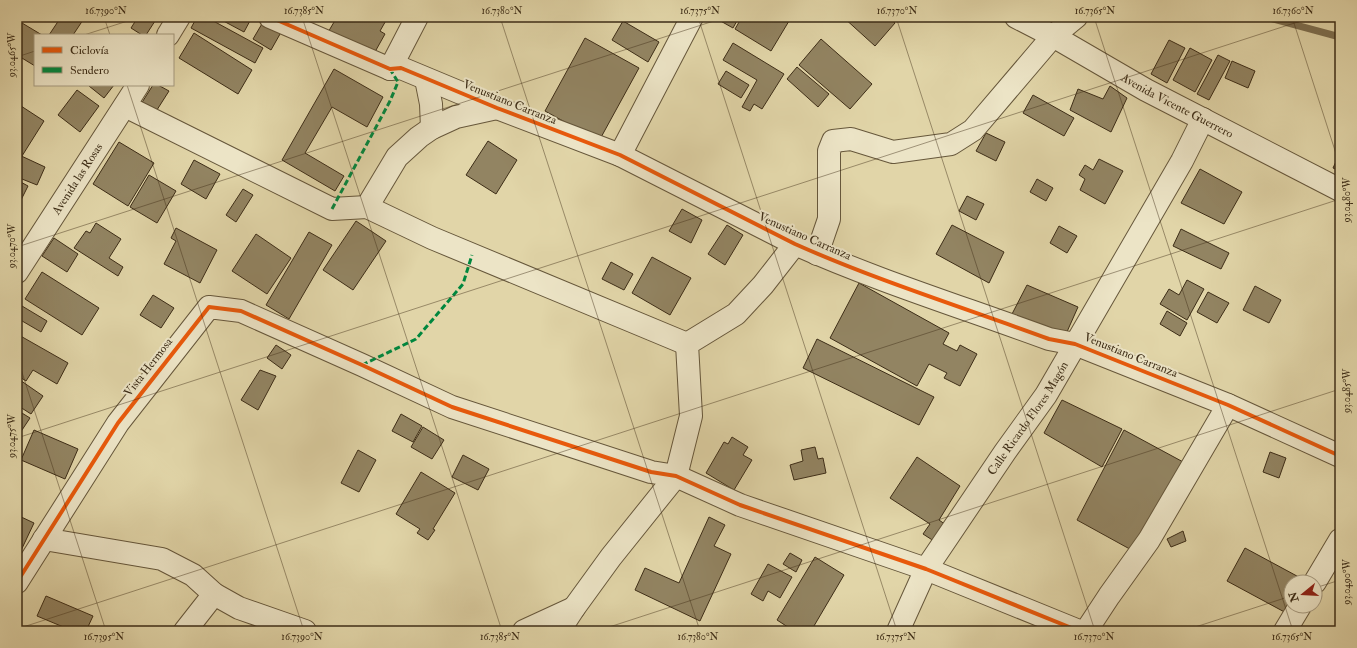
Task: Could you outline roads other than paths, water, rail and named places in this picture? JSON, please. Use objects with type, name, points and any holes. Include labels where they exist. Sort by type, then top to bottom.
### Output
[{"type":"street","points":[[169,34],[179,17]]},
{"type":"street","name":"Venustiano Carranza","points":[[270,17],[390,69],[401,68],[497,108],[620,155],[817,254],[885,281],[1049,340],[1075,344],[1228,405],[1340,456]]},
{"type":"street","points":[[390,69],[417,17]]},
{"type":"street","points":[[620,155],[692,17]]},
{"type":"street","name":"Avenida Vicente Guerrero","points":[[1016,17],[1053,36],[1146,90],[1340,190]]},
{"type":"street","points":[[817,254],[829,219],[829,151],[833,141],[851,139],[893,152],[951,144],[973,130],[1053,36],[1076,17]]},
{"type":"street","points":[[426,79],[432,104],[432,128]]},
{"type":"street","name":"Avenida las Rosas","points":[[17,272],[137,86]]},
{"type":"street","points":[[125,106],[332,208],[367,207],[432,238],[687,344]]},
{"type":"street","points":[[367,207],[397,157],[420,136],[432,128],[456,117],[497,108]]},
{"type":"street","name":"Calle Ricardo Flores Magón","points":[[898,631],[926,569],[1005,452],[1046,395],[1178,168],[1203,120]]},
{"type":"street","points":[[687,344],[736,314],[763,285],[795,244]]},
{"type":"street","name":"Vista Hermosa","points":[[17,582],[118,423],[208,307],[241,312],[452,407],[651,472],[676,476]]},
{"type":"street","points":[[559,631],[611,557],[676,476],[691,416],[687,344]]},
{"type":"street","points":[[1086,631],[1149,540],[1228,405]]},
{"type":"street","points":[[676,476],[740,505],[926,569],[1080,631]]},
{"type":"street","points":[[44,539],[162,559],[193,575],[214,594],[240,608],[305,631]]},
{"type":"street","points":[[1320,574],[1340,540]]},
{"type":"street","points":[[185,631],[214,594]]},
{"type":"street","points":[[524,631],[574,608]]},
{"type":"street","points":[[1285,631],[1295,614]]},
{"type":"waterway","points":[[1266,17],[1340,37]]}]
